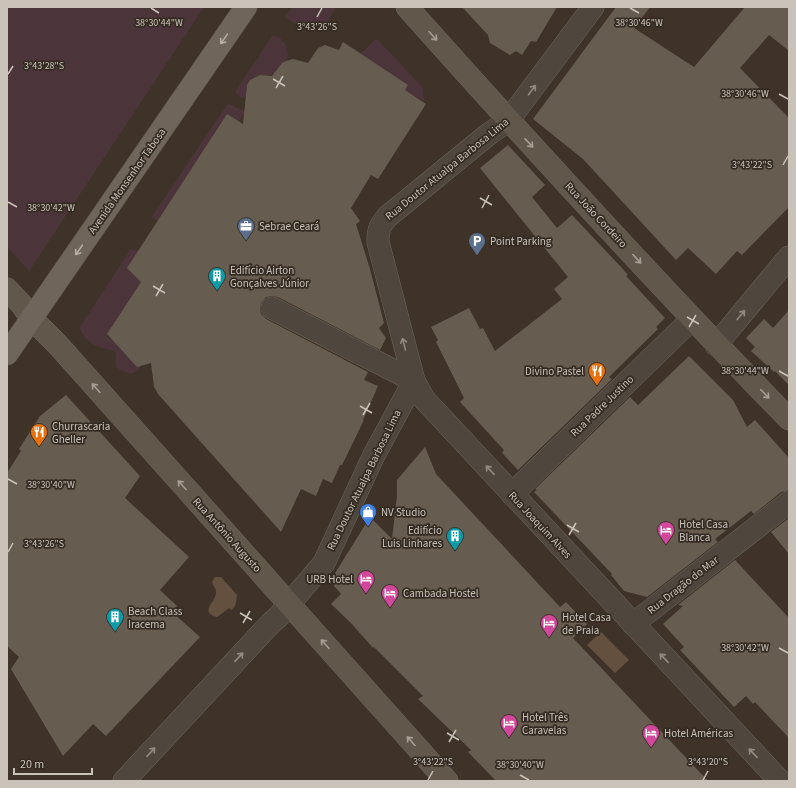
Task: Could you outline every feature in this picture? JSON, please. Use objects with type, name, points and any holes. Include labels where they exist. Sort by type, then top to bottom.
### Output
[{"type":"main road","name":"Avenida Monsenhor Tabosa","points":[[7,354],[246,7]]},
{"type":"street","name":"Rua João Cordeiro","points":[[407,7],[508,121],[692,319],[789,419]]},
{"type":"street","name":"Rua Doutor Atualpa Barbosa Lima","points":[[124,781],[289,604],[324,563],[373,457],[414,381],[378,242],[378,232],[381,224],[387,217],[490,133],[508,121],[593,7]]},
{"type":"street","points":[[716,344],[789,257]]},
{"type":"street","name":"Rua Antônio Augusto","points":[[7,289],[22,305],[32,319],[58,345],[447,781]]},
{"type":"street","points":[[272,308],[414,381]]},
{"type":"street","name":"Rua Padre Justino","points":[[512,494],[692,319]]},
{"type":"street","name":"Rua Joaquim Alves","points":[[414,381],[424,399],[780,781]]},
{"type":"street","name":"Rua Dragão do Mar","points":[[633,624],[789,502]]},
{"type":"shaded area","points":[[7,7],[204,7],[29,271],[7,246]]},
{"type":"shaded area","points":[[292,7],[335,7],[328,22],[320,21],[295,24],[285,17]]},
{"type":"shaded area","points":[[273,35],[280,38],[285,44],[288,54],[286,60],[271,75],[257,76],[250,80],[246,88],[248,97],[241,98],[235,92]]},
{"type":"shaded area","points":[[376,39],[423,88],[424,102],[405,90],[408,85],[360,54]]},
{"type":"shaded area","points":[[229,104],[245,112],[239,122],[227,114],[158,221],[152,217]]},
{"type":"shaded area","points":[[131,249],[138,251],[143,279],[106,336],[145,360],[135,372],[130,374],[116,367],[115,351],[91,343],[83,334],[80,327]]},
{"type":"shaded area","points":[[215,577],[221,577],[237,595],[234,607],[231,610],[229,608],[217,617],[209,612],[209,607],[216,594],[212,582]]},
{"type":"shaded area","points":[[601,632],[629,660],[615,673],[587,645]]},
{"type":"building","points":[[462,7],[557,7],[536,42],[531,41],[522,55],[516,51],[510,55],[490,43],[488,35]]},
{"type":"building","points":[[616,7],[650,7],[634,28],[694,67],[745,7],[789,7],[789,51],[769,35],[740,68],[789,118],[789,207],[742,255],[737,251],[716,274],[688,248],[676,260],[583,159],[533,119]]},
{"type":"building","name":"Edifício Airton Gonçalves Júnior","points":[[343,42],[408,85],[405,90],[426,104],[378,179],[371,175],[351,208],[360,221],[356,224],[370,269],[384,323],[379,328],[386,338],[380,350],[278,297],[266,297],[261,303],[261,314],[266,319],[368,372],[364,380],[378,386],[364,420],[332,483],[323,479],[316,496],[301,489],[281,532],[158,394],[154,387],[151,363],[137,367],[107,334],[141,282],[127,268],[227,114],[243,124],[247,85],[250,80],[260,75],[272,76],[282,63],[286,61],[293,59],[308,63],[318,48],[325,45],[339,50]]},
{"type":"building","points":[[508,145],[545,185],[532,197],[557,228],[572,215],[621,267],[628,275],[626,276],[665,318],[656,327],[658,329],[609,377],[612,379],[518,470],[502,453],[504,450],[460,402],[464,398],[436,342],[438,340],[431,327],[469,308],[480,329],[483,328],[495,351],[562,299],[554,289],[568,277],[480,168]]},
{"type":"building","points":[[789,310],[789,385],[751,351],[755,347],[746,338],[764,319],[773,328]]},
{"type":"building","points":[[689,356],[733,400],[747,427],[755,420],[789,458],[789,490],[781,492],[754,514],[751,511],[715,539],[718,542],[647,597],[624,591],[611,575],[612,574],[534,492],[537,490],[535,489],[630,397],[638,405]]},
{"type":"building","points":[[66,395],[140,476],[125,498],[189,557],[160,590],[177,606],[172,612],[200,637],[106,736],[93,724],[63,756],[11,669],[19,657],[7,646],[7,473],[21,451],[19,449],[40,416]]},
{"type":"building","points":[[425,447],[436,474],[560,607],[566,602],[587,624],[573,638],[708,781],[496,781],[468,752],[471,750],[418,699],[423,696],[374,647],[373,648],[351,623],[331,604],[341,594],[334,586],[332,578],[370,517],[392,539],[397,496],[397,480]]},
{"type":"building","points":[[789,518],[789,554],[771,532]]},
{"type":"building","points":[[735,560],[789,618],[789,738],[755,702],[753,704],[746,696],[734,707],[680,650],[684,647],[663,624],[683,606],[678,605]]},
{"type":"place","name":"Sebrae Ceará","points":[[246,241]]},
{"type":"place","name":"Point Parking","points":[[477,256]]},
{"type":"place","name":"Edifício Airton Gonçalves Júnior","points":[[217,291]]},
{"type":"place","name":"Divino Pastel","points":[[597,386]]},
{"type":"place","name":"Churrascaria Gheller","points":[[39,447]]},
{"type":"place","name":"NV Studio","points":[[368,527]]},
{"type":"place","name":"Hotel Casa Blanca","points":[[666,545]]},
{"type":"place","name":"Edifício Luis Linhares","points":[[455,551]]},
{"type":"place","name":"URB Hotel","points":[[366,594]]},
{"type":"place","name":"Cambada Hostel","points":[[390,608]]},
{"type":"place","name":"Beach Class Iracema","points":[[115,632]]},
{"type":"place","name":"Hotel Casa de Praia","points":[[549,638]]},
{"type":"place","name":"Hotel Três Caravelas","points":[[509,738]]},
{"type":"place","name":"Hotel Américas","points":[[651,748]]}]
